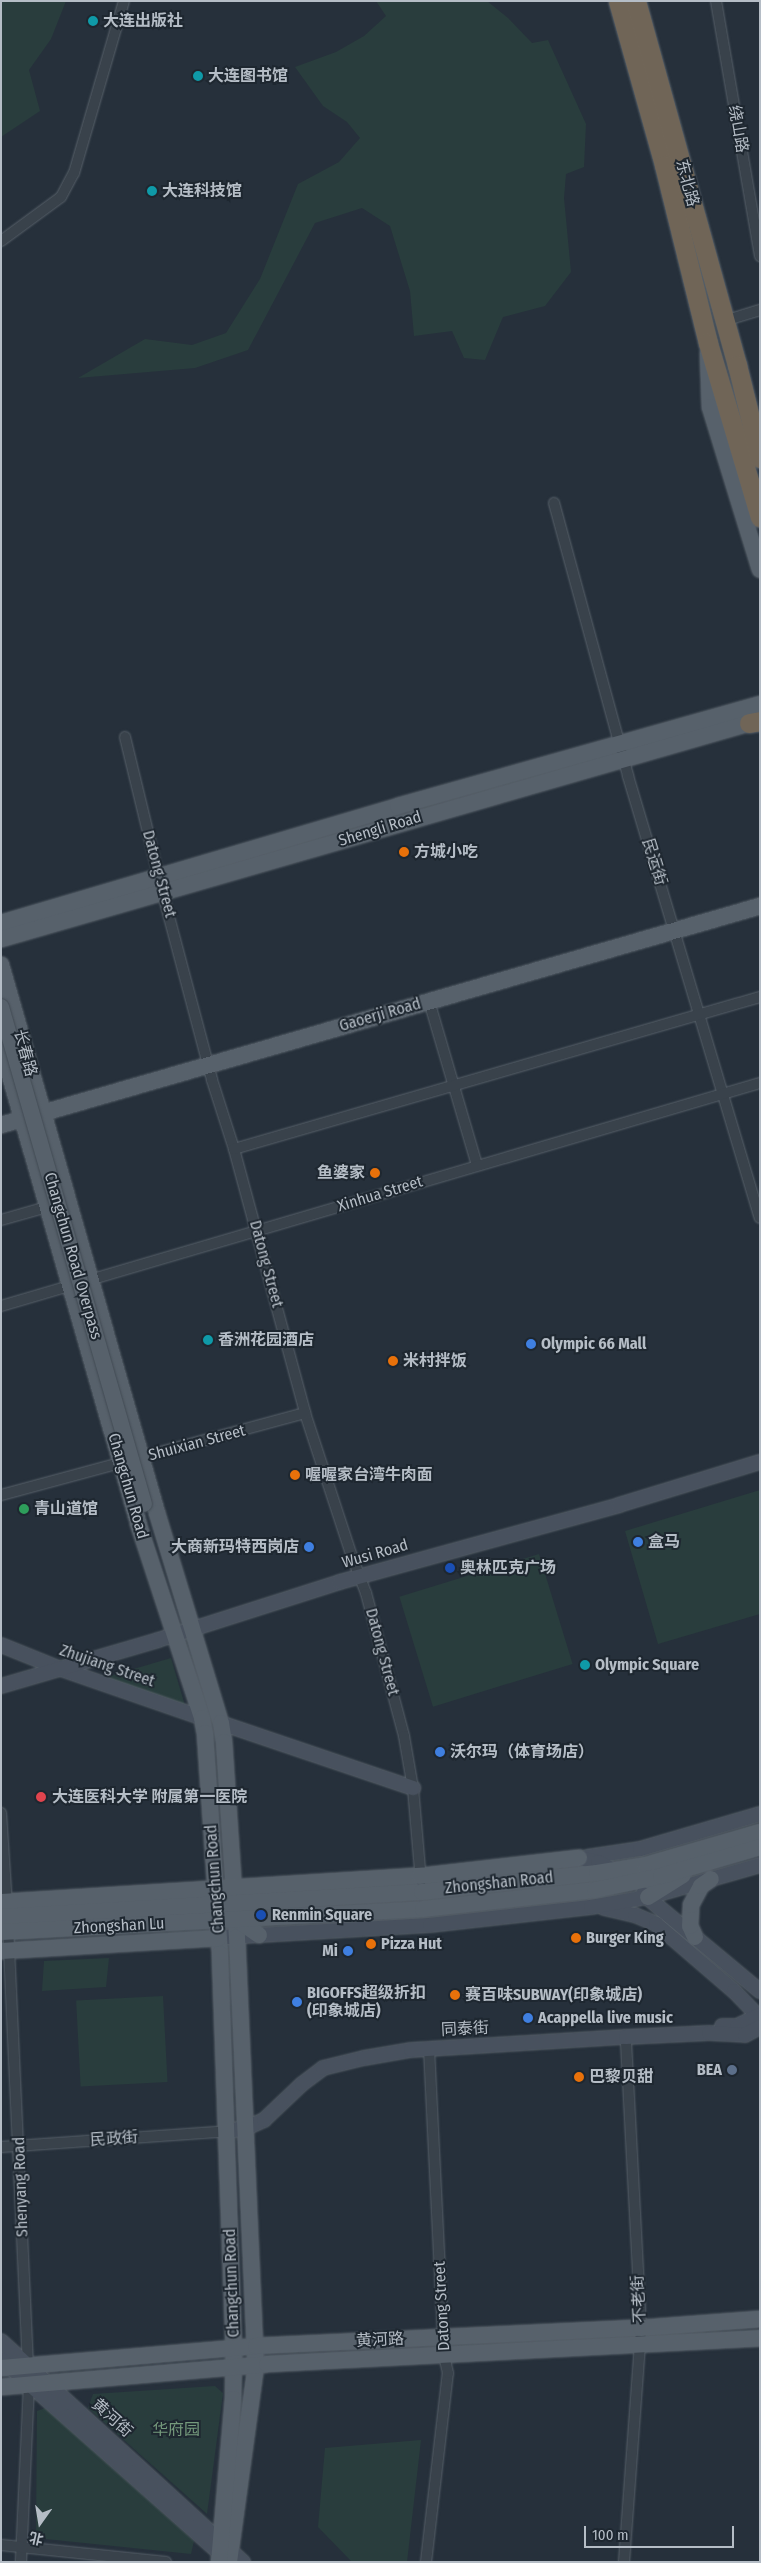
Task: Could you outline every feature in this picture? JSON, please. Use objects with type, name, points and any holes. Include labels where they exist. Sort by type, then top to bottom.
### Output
[{"type":"highway","name":"东北路","points":[[618,1],[664,165],[708,343],[760,517]]},
{"type":"highway","name":"东北路","points":[[636,1],[737,365],[760,458]]},
{"type":"main road","name":"东北路","points":[[708,343],[710,407],[760,570]]},
{"type":"main road","name":"东北路","points":[[737,365],[760,417]]},
{"type":"main road","name":"Shengli Road","points":[[1,922],[760,704]]},
{"type":"main road","name":"Shengli Road","points":[[1,939],[163,894],[419,817],[625,760],[756,721]]},
{"type":"main road","name":"Gaoerji Road","points":[[1,1125],[760,906]]},
{"type":"main road","name":"长春路","points":[[1,965],[42,1113]]},
{"type":"main road","name":"Changchun Road Overpass","points":[[1,1007],[144,1504]]},
{"type":"main road","name":"Changchun Road","points":[[1,1044],[144,1542],[202,1718],[207,1747],[219,1938],[234,2348],[227,2556]]},
{"type":"main road","name":"Changchun Road","points":[[42,1113],[169,1553],[221,1723],[237,1937],[256,2346],[256,2365],[227,2556]]},
{"type":"main road","name":"Wusi Road","points":[[1,1686],[359,1577],[619,1505],[760,1462]]},
{"type":"main road","points":[[144,1504],[169,1553]]},
{"type":"main road","points":[[144,1504],[150,1558]]},
{"type":"main road","name":"Zhujiang Street","points":[[1,1645],[58,1668],[202,1718]]},
{"type":"main road","points":[[221,1723],[413,1788]]},
{"type":"main road","points":[[259,1936],[234,1904],[255,1886],[421,1884],[640,1849],[760,1814]]},
{"type":"main road","name":"Zhongshan Road","points":[[234,1904],[421,1884],[616,1871],[646,1865],[760,1832]]},
{"type":"main road","name":"Zhongshan Road","points":[[234,1904],[423,1909],[595,1890],[630,1883],[760,1847]]},
{"type":"main road","points":[[579,1858],[598,1862],[616,1871],[760,1991]]},
{"type":"main road","points":[[648,1897],[700,1864]]},
{"type":"main road","points":[[5,1951],[423,1926],[591,1907],[648,1897],[760,1865]]},
{"type":"main road","points":[[695,1937],[690,1926],[691,1905],[701,1886],[711,1879]]},
{"type":"main road","name":"Zhongshan Lu","points":[[4,1917],[234,1904]]},
{"type":"main road","points":[[4,1917],[216,1905]]},
{"type":"main road","points":[[591,1907],[614,1909],[656,1924],[734,1991],[759,2019]]},
{"type":"main road","name":"同泰街","points":[[227,2132],[246,2128],[264,2120],[302,2084],[323,2068],[364,2058],[429,2049],[709,2033],[716,2026],[737,2026],[759,2019]]},
{"type":"main road","name":"黄河路","points":[[4,2364],[28,2366],[256,2346],[641,2328],[760,2319]]},
{"type":"main road","name":"黄河路","points":[[1,2387],[256,2365],[640,2346],[760,2338]]},
{"type":"main road","name":"黄河街","points":[[1,2341],[227,2556]]},
{"type":"main road","name":"黄河街","points":[[4,2364],[227,2556]]},
{"type":"street","points":[[1,240],[61,196],[74,173],[124,1]]},
{"type":"street","name":"绕山路","points":[[716,1],[760,256]]},
{"type":"street","points":[[724,321],[760,310]]},
{"type":"street","name":"民运街","points":[[554,503],[620,743],[760,1218]]},
{"type":"street","name":"Datong Street","points":[[125,737],[163,894],[208,1065],[257,1231],[305,1413],[366,1594],[404,1736],[413,1788],[423,1909]]},
{"type":"street","points":[[234,1149],[760,997]]},
{"type":"street","points":[[430,1001],[477,1166]]},
{"type":"street","name":"Xinhua Street","points":[[1,1306],[723,1092],[760,1083]]},
{"type":"street","points":[[1,1220],[47,1206]]},
{"type":"street","name":"Shuixian Street","points":[[1,1495],[305,1413]]},
{"type":"street","name":"Shenyang Road","points":[[1,1813],[5,1951],[20,2146],[29,2384],[21,2562]]},
{"type":"street","name":"不老街","points":[[624,2562],[641,2328],[626,2037]]},
{"type":"street","name":"Datong Street","points":[[426,2562],[448,2373],[444,2355],[429,2049]]},
{"type":"street","name":"民政街","points":[[1,2147],[227,2132]]},
{"type":"street","points":[[1,2545],[166,2562]]},
{"type":"green space","points":[[1,1],[66,1],[51,39],[29,70],[40,111],[1,137]]},
{"type":"green space","points":[[376,1],[487,1],[508,18],[532,43],[548,40],[586,124],[584,167],[566,174],[564,198],[571,272],[545,306],[503,317],[485,360],[464,358],[452,331],[414,336],[410,291],[390,226],[362,208],[315,223],[248,350],[195,368],[78,378],[145,339],[192,345],[226,333],[260,279],[298,184],[339,162],[360,138],[347,122],[323,106],[295,67],[336,52],[364,36],[386,16]]},
{"type":"green space","points":[[760,1490],[760,1614],[658,1644],[625,1531]]},
{"type":"green space","points":[[539,1554],[573,1664],[433,1707],[399,1597]]},
{"type":"green space","points":[[171,1658],[186,1709],[103,1678]]},
{"type":"green space","points":[[109,1958],[106,1987],[42,1991],[44,1961]]},
{"type":"green space","points":[[163,1996],[168,2082],[81,2086],[76,2001]]},
{"type":"green space","name":"华府园","points":[[215,2386],[223,2393],[207,2514],[88,2408],[93,2394]]},
{"type":"green space","points":[[45,2408],[194,2541],[191,2554],[36,2538],[37,2411]]},
{"type":"green space","points":[[421,2440],[407,2562],[352,2562],[318,2527],[325,2448]]},
{"type":"place","name":"大连出版社","points":[[93,21]]},
{"type":"place","name":"大连图书馆","points":[[198,76]]},
{"type":"place","name":"大连科技馆","points":[[152,191]]},
{"type":"place","name":"方城小吃","points":[[404,852]]},
{"type":"place","name":"鱼婆家","points":[[375,1173]]},
{"type":"place","name":"香洲花园酒店","points":[[208,1340]]},
{"type":"place","name":"Olympic 66 Mall","points":[[531,1344]]},
{"type":"place","name":"米村拌饭","points":[[393,1361]]},
{"type":"place","name":"喔喔家台湾牛肉面","points":[[295,1475]]},
{"type":"place","name":"青山道馆","points":[[24,1509]]},
{"type":"place","name":"盒马","points":[[638,1542]]},
{"type":"place","name":"大商新玛特西岗店","points":[[309,1547]]},
{"type":"place","name":"奥林匹克广场","points":[[450,1568]]},
{"type":"place","name":"Olympic Square","points":[[585,1665]]},
{"type":"place","name":"沃尔玛（体育场店）","points":[[440,1752]]},
{"type":"place","name":"大连医科大学 附属第一医院","points":[[41,1797]]},
{"type":"place","name":"Renmin Square","points":[[261,1915]]},
{"type":"place","name":"Burger King","points":[[576,1938]]},
{"type":"place","name":"Pizza Hut","points":[[371,1944]]},
{"type":"place","name":"Mi","points":[[348,1951]]},
{"type":"place","name":"赛百味SUBWAY(印象城店)","points":[[455,1995]]},
{"type":"place","name":"BIGOFFS超级折扣 (印象城店)","points":[[297,2002]]},
{"type":"place","name":"Acappella live music","points":[[528,2018]]},
{"type":"place","name":"BEA","points":[[732,2070]]},
{"type":"place","name":"巴黎贝甜","points":[[579,2077]]}]
